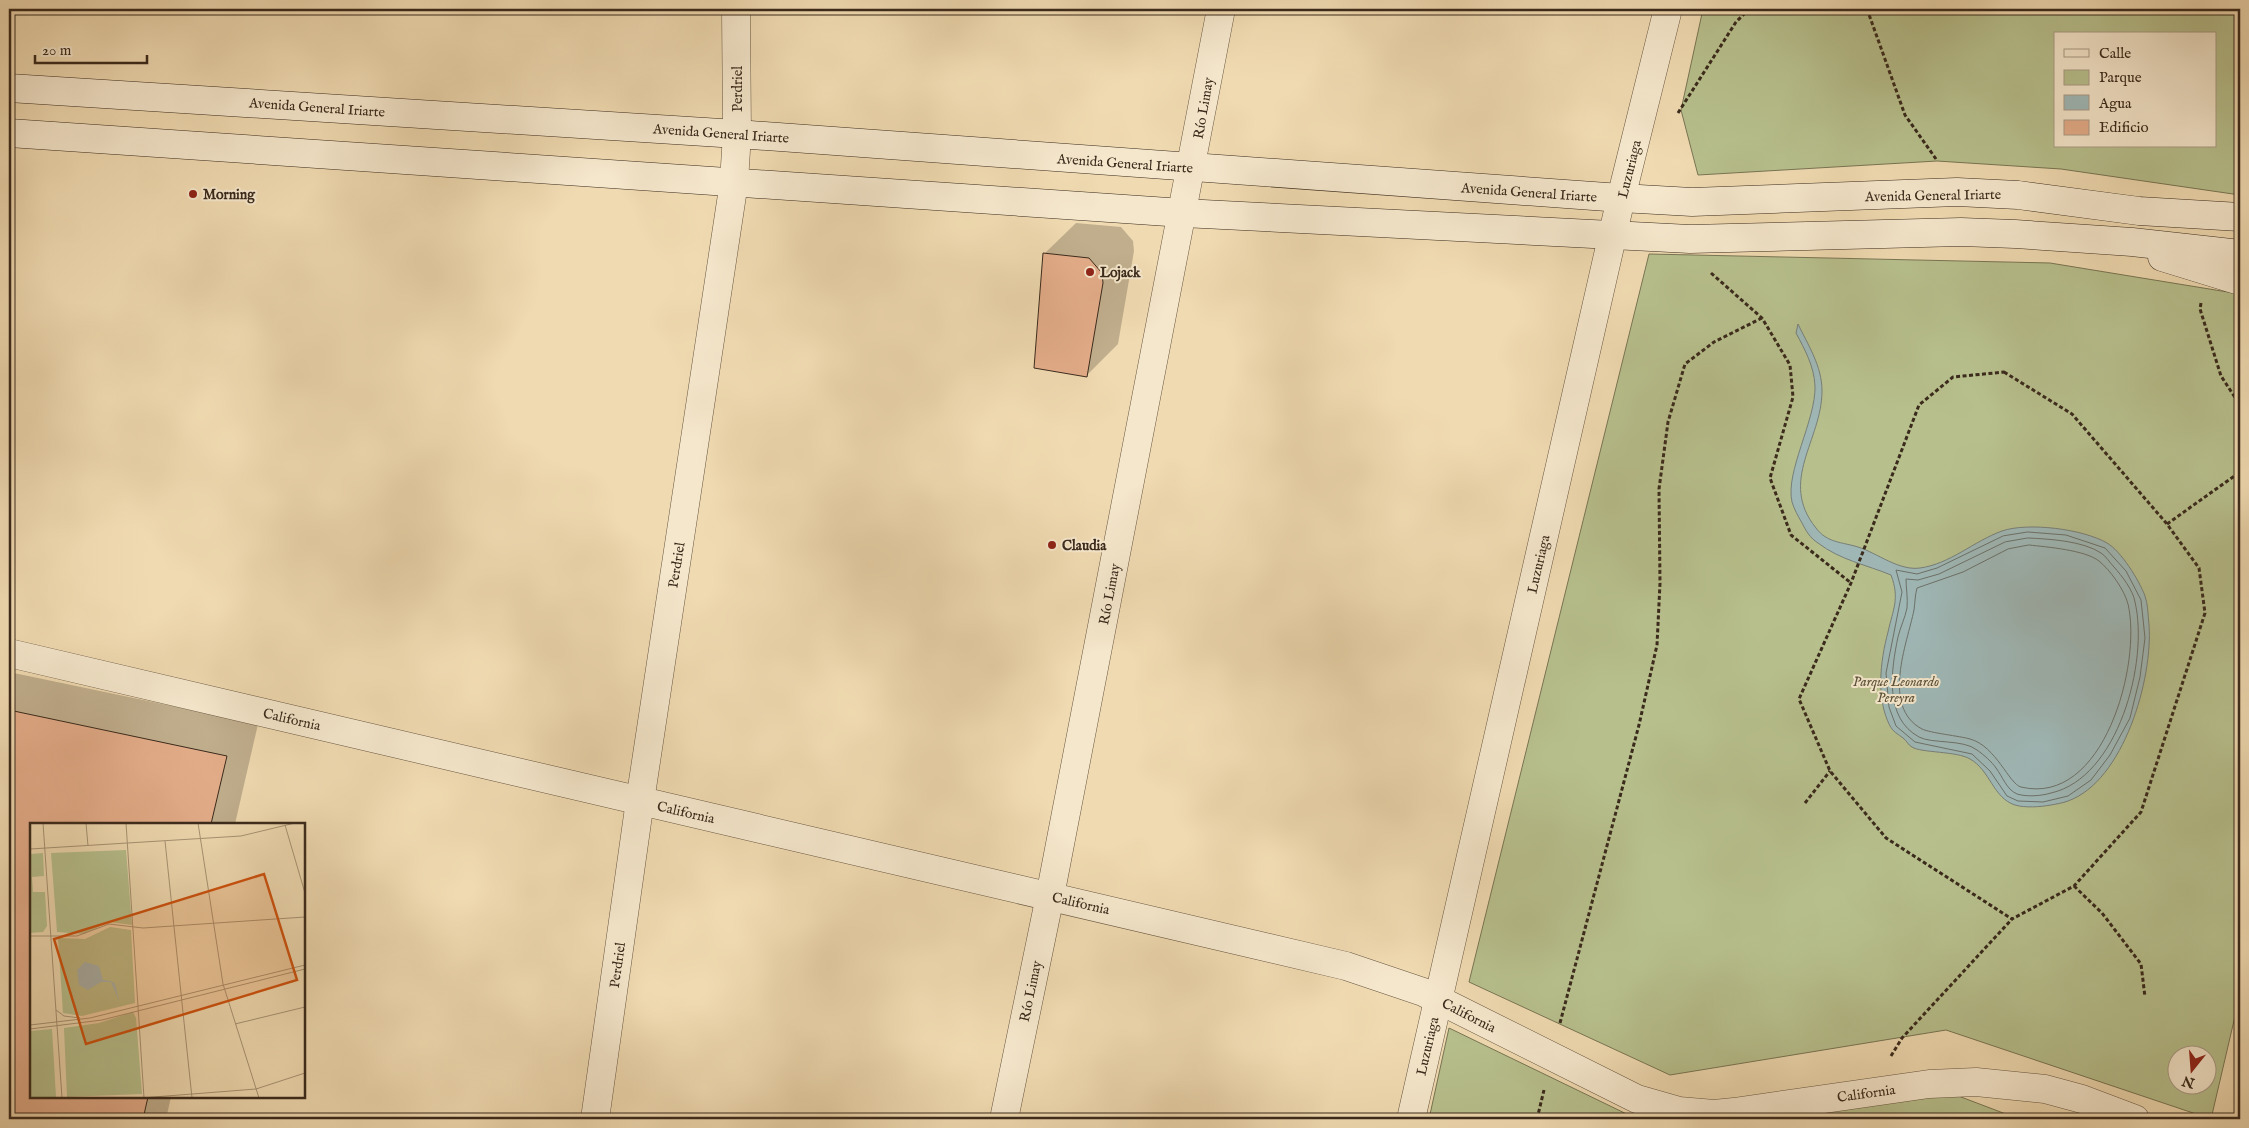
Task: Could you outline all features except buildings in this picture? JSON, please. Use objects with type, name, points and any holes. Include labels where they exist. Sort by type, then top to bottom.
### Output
[{"type":"street","name":"Perdriel","points":[[595,1119],[640,801],[734,182],[737,134],[736,9]]},
{"type":"street","name":"Río Limay","points":[[1004,1119],[1050,896],[1192,168],[1221,9]]},
{"type":"street","name":"Luzuriaga","points":[[1410,1119],[1621,198],[1668,9]]},
{"type":"street","name":"Avenida General Iriarte","points":[[9,88],[737,134],[1621,198],[1692,202],[1957,192],[2018,195],[2139,211],[2240,218]]},
{"type":"street","points":[[9,133],[1182,213],[1690,239],[1961,232],[2077,237],[2240,254]]},
{"type":"street","points":[[2077,237],[2162,257],[2240,281]]},
{"type":"street","name":"California","points":[[9,653],[1346,966],[1404,984],[1438,999],[1637,1099],[1664,1108],[1694,1113],[1734,1112],[1956,1082],[2018,1084],[2067,1094],[2135,1119]]},
{"type":"path","points":[[1674,117],[1681,110],[1736,22],[1749,9]]},
{"type":"path","points":[[1867,9],[1906,115],[1957,192]]},
{"type":"path","points":[[1690,239],[1689,254],[1762,318],[1790,365],[1793,397],[1770,478],[1791,535],[1851,582]]},
{"type":"path","points":[[2209,271],[2200,309],[2221,376],[2240,405]]},
{"type":"path","points":[[1537,1119],[1551,1056],[1639,725],[1657,645],[1660,583],[1659,489],[1668,422],[1684,364],[1714,342],[1762,318]]},
{"type":"path","points":[[1871,1093],[1902,1038],[2012,919],[2074,886],[2141,812],[2205,613],[2199,568],[2167,524],[2072,414],[2004,372],[1953,377],[1919,405],[1854,576],[1799,699],[1830,772],[1886,838],[2012,919]]},
{"type":"path","points":[[2167,524],[2240,472]]},
{"type":"path","points":[[1805,803],[1830,772]]},
{"type":"path","points":[[2074,886],[2102,913],[2141,964],[2145,997]]},
{"type":"green space","points":[[1703,9],[2240,9],[2240,195],[2061,169],[1937,161],[1698,175],[1681,110]]},
{"type":"green space","name":"Parque Leonardo Pereyra","points":[[1649,254],[2050,263],[2240,294],[2240,995],[2211,1119],[1946,1030],[1670,1075],[1469,982]]},
{"type":"green space","points":[[1449,1028],[1637,1119],[1429,1119]]},
{"type":"green space","points":[[1940,1089],[2019,1119],[1724,1119]]},
{"type":"water","points":[[1798,324],[1817,364],[1822,391],[1816,426],[1801,477],[1801,494],[1805,511],[1816,528],[1825,537],[1858,547],[1904,567],[1920,568],[1942,562],[2002,531],[2026,527],[2055,528],[2084,534],[2107,543],[2118,552],[2134,574],[2145,596],[2147,606],[2149,647],[2146,672],[2140,699],[2131,725],[2119,750],[2105,773],[2088,790],[2068,801],[2047,806],[2023,807],[2015,805],[1996,790],[1977,764],[1970,759],[1964,756],[1917,749],[1891,728],[1881,692],[1881,668],[1895,604],[1894,583],[1891,575],[1835,554],[1815,541],[1805,529],[1792,502],[1793,476],[1811,414],[1815,386],[1811,365],[1796,333]]},
{"type":"place","name":"Morning","points":[[193,194]]},
{"type":"place","name":"Lojack","points":[[1090,272]]},
{"type":"place","name":"Claudia","points":[[1052,545]]}]
